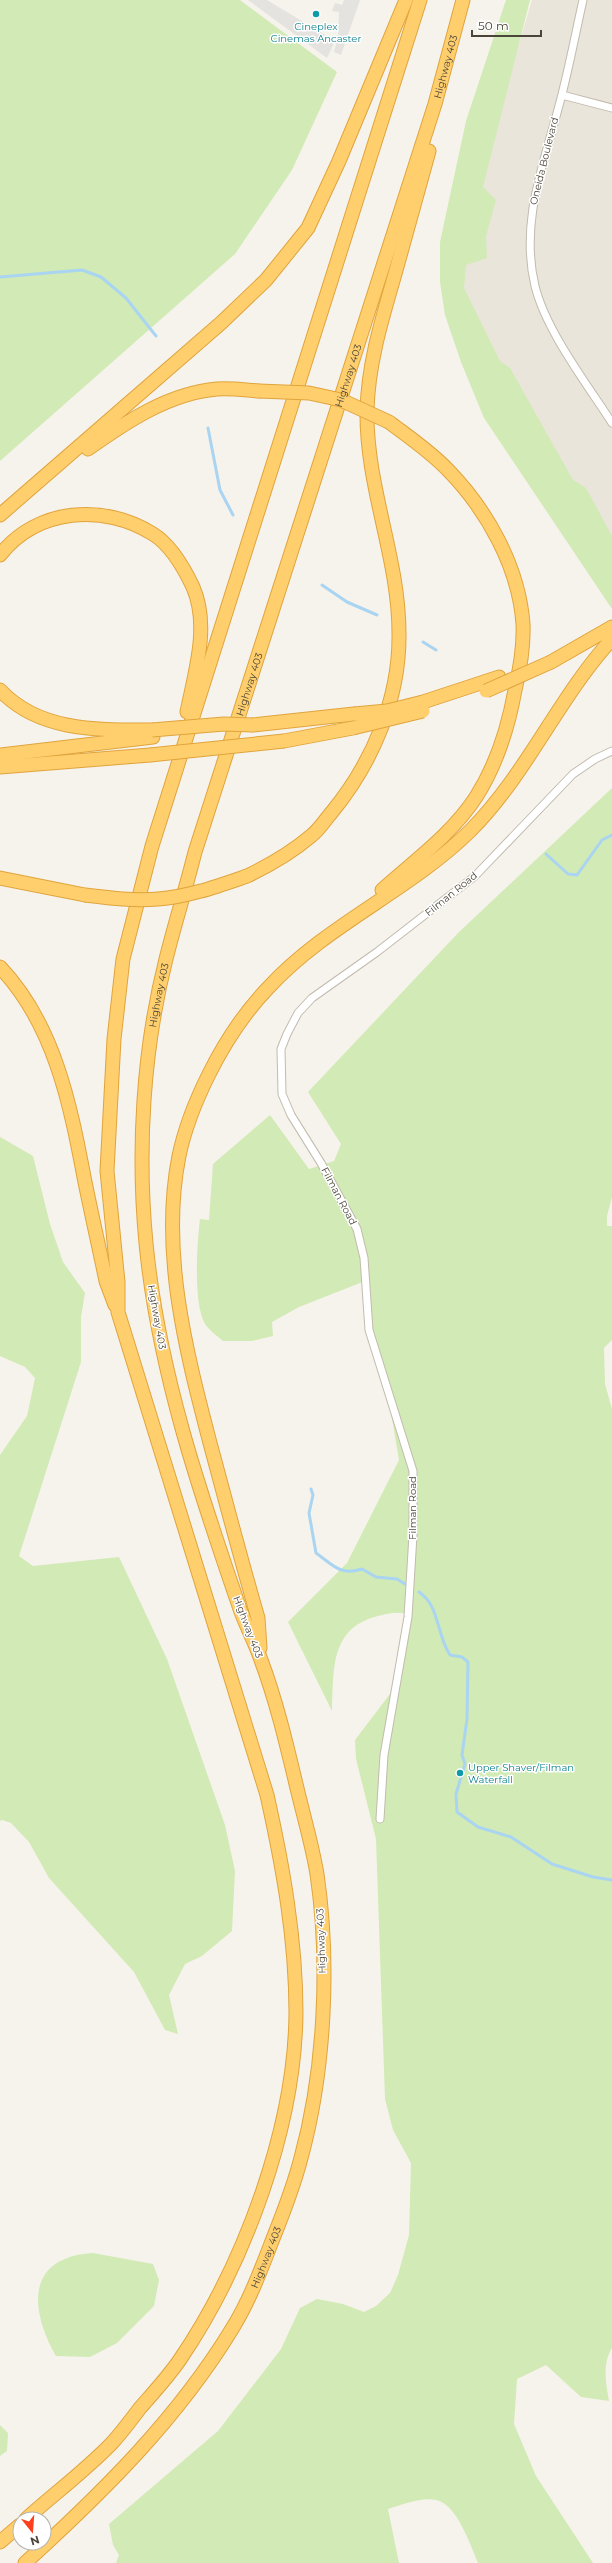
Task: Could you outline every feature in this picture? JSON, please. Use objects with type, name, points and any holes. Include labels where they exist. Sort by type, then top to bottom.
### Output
[{"type":"highway","points":[[0,515],[221,323],[266,280],[308,228],[342,154],[406,0]]},
{"type":"highway","points":[[118,1312],[118,1282],[107,1170],[114,1039],[123,959],[152,846],[420,0]]},
{"type":"highway","name":"Highway 403","points":[[25,2563],[90,2504],[152,2438],[234,2327],[269,2250],[302,2157],[313,2101],[323,2021],[321,1924],[317,1873],[283,1728],[260,1655],[242,1614],[171,1390],[155,1310],[146,1241],[142,1160],[148,1057],[165,963],[195,852],[435,104],[463,0]]},
{"type":"highway","points":[[0,878],[85,895],[132,900],[159,899],[213,887],[247,876],[278,861],[312,835],[352,788],[383,730],[396,674],[399,632],[386,537],[375,493],[367,411],[372,363],[381,320],[433,137],[435,104]]},
{"type":"highway","points":[[50,472],[125,423],[175,398],[216,389],[309,393],[341,400],[389,422],[448,470],[488,522],[500,543],[518,594],[523,624],[523,649],[506,734],[492,768],[475,797],[458,820],[350,920]]},
{"type":"highway","points":[[0,555],[8,545],[28,529],[61,516],[93,513],[122,518],[154,534],[175,555],[193,588],[201,624],[200,649],[186,717],[184,744]]},
{"type":"highway","points":[[0,755],[224,724],[253,725],[288,720],[423,707],[551,657],[612,618]]},
{"type":"highway","points":[[0,767],[150,755],[284,741],[353,728],[423,707],[486,691],[612,627]]},
{"type":"highway","points":[[260,1655],[258,1618],[190,1364],[176,1278],[174,1192],[179,1154],[193,1108],[236,1024],[269,986],[321,940],[436,862],[471,830],[519,772],[588,665],[612,639]]},
{"type":"highway","points":[[0,690],[10,701],[44,719],[78,728],[152,733]]},
{"type":"highway","points":[[0,967],[26,999],[40,1023],[61,1077],[72,1113],[106,1281],[118,1312],[267,1795],[283,1864],[292,1933],[296,2014],[294,2054],[275,2151],[258,2204],[226,2278],[181,2358],[112,2443],[35,2511]]},
{"type":"highway","points":[[0,2542],[12,2531]]},
{"type":"street","name":"Oneida Boulevard","points":[[583,0],[562,95],[533,196],[529,246],[535,288],[551,325],[612,423]]},
{"type":"street","points":[[562,95],[612,108]]},
{"type":"street","name":"Filman Road","points":[[380,1819],[384,1755],[408,1617],[413,1535],[412,1470],[369,1330],[364,1258],[357,1229],[321,1163],[291,1115],[282,1094],[281,1049],[286,1034],[298,1013],[312,998],[377,952],[475,876],[573,774],[595,759],[612,751]]},
{"type":"shaded area","points":[[248,0],[267,0],[335,41],[327,58]]},
{"type":"shaded area","points":[[344,0],[360,0],[341,55],[334,52],[338,37],[339,12],[332,11],[335,3],[342,5]]},
{"type":"shaded area","points":[[532,0],[612,0],[612,543],[482,338],[462,288],[465,227]]},
{"type":"green space","points":[[0,0],[240,0],[337,72],[292,170],[235,254],[0,461]]},
{"type":"green space","points":[[506,0],[530,0],[483,187],[496,200],[486,236],[487,258],[466,265],[464,288],[500,361],[510,368],[573,480],[586,488],[612,536],[612,609],[484,418],[461,362],[445,315],[440,282],[440,242],[466,121]]},
{"type":"green space","points":[[612,788],[612,1197],[607,1216],[607,1226],[612,1226],[612,1340],[604,1348],[605,1384],[612,1409],[612,2348],[606,2367],[609,2401],[581,2397],[546,2365],[517,2379],[514,2424],[536,2476],[593,2563],[478,2563],[467,2536],[451,2509],[444,2503],[430,2499],[412,2502],[388,2509],[399,2563],[116,2563],[119,2555],[113,2545],[109,2524],[218,2431],[281,2349],[300,2308],[317,2299],[343,2304],[364,2312],[376,2306],[390,2293],[398,2275],[409,2235],[411,2163],[393,2130],[385,2099],[376,1839],[356,1759],[355,1740],[396,1686],[411,1615],[402,1613],[386,1614],[362,1622],[350,1630],[342,1641],[337,1653],[333,1681],[332,1711],[288,1622],[347,1563],[399,1460],[386,1383],[365,1329],[365,1281],[299,1307],[272,1322],[273,1336],[252,1341],[223,1341],[205,1324],[201,1314],[197,1288],[197,1257],[200,1219],[209,1220],[213,1164],[270,1115],[309,1169],[334,1161],[341,1144],[308,1092],[458,933]]},
{"type":"green space","points":[[0,1137],[33,1156],[50,1224],[63,1262],[85,1293],[81,1317],[81,1362],[19,1556],[33,1566],[119,1557],[167,1659],[225,1825],[235,1871],[232,1931],[202,1956],[185,1964],[169,1995],[178,2034],[165,2030],[134,1972],[49,1878],[29,1842],[11,1823],[2,1820],[0,1821],[0,1455],[27,1416],[35,1378],[25,1367],[0,1356]]},
{"type":"green space","points":[[93,2253],[153,2264],[159,2280],[154,2306],[117,2343],[90,2357],[56,2356],[41,2321],[38,2304],[39,2288],[45,2275],[55,2264],[71,2257]]},
{"type":"green space","points":[[0,2425],[8,2433],[7,2451],[0,2456]]},
{"type":"waterway","points":[[0,277],[82,270],[101,277],[126,298],[156,336]]},
{"type":"waterway","points":[[208,428],[220,490],[233,515]]},
{"type":"waterway","points":[[322,585],[347,602],[377,615]]},
{"type":"waterway","points":[[423,642],[436,650]]},
{"type":"waterway","points":[[546,854],[568,874],[577,875],[602,840],[612,835]]},
{"type":"waterway","points":[[311,1489],[313,1495],[309,1513],[316,1553],[332,1565],[342,1570],[354,1571],[362,1569],[376,1577],[397,1579],[405,1584]]},
{"type":"waterway","points":[[419,1592],[431,1605],[442,1638],[450,1655],[462,1657],[468,1662],[467,1719],[462,1755],[465,1764],[456,1794],[457,1812],[478,1827],[511,1837],[552,1864],[593,1877],[612,1880]]},
{"type":"place","name":"Cineplex Cinemas Ancaster","points":[[316,14]]},
{"type":"place","name":"Upper Shaver/Filman Waterfall","points":[[460,1773]]}]
